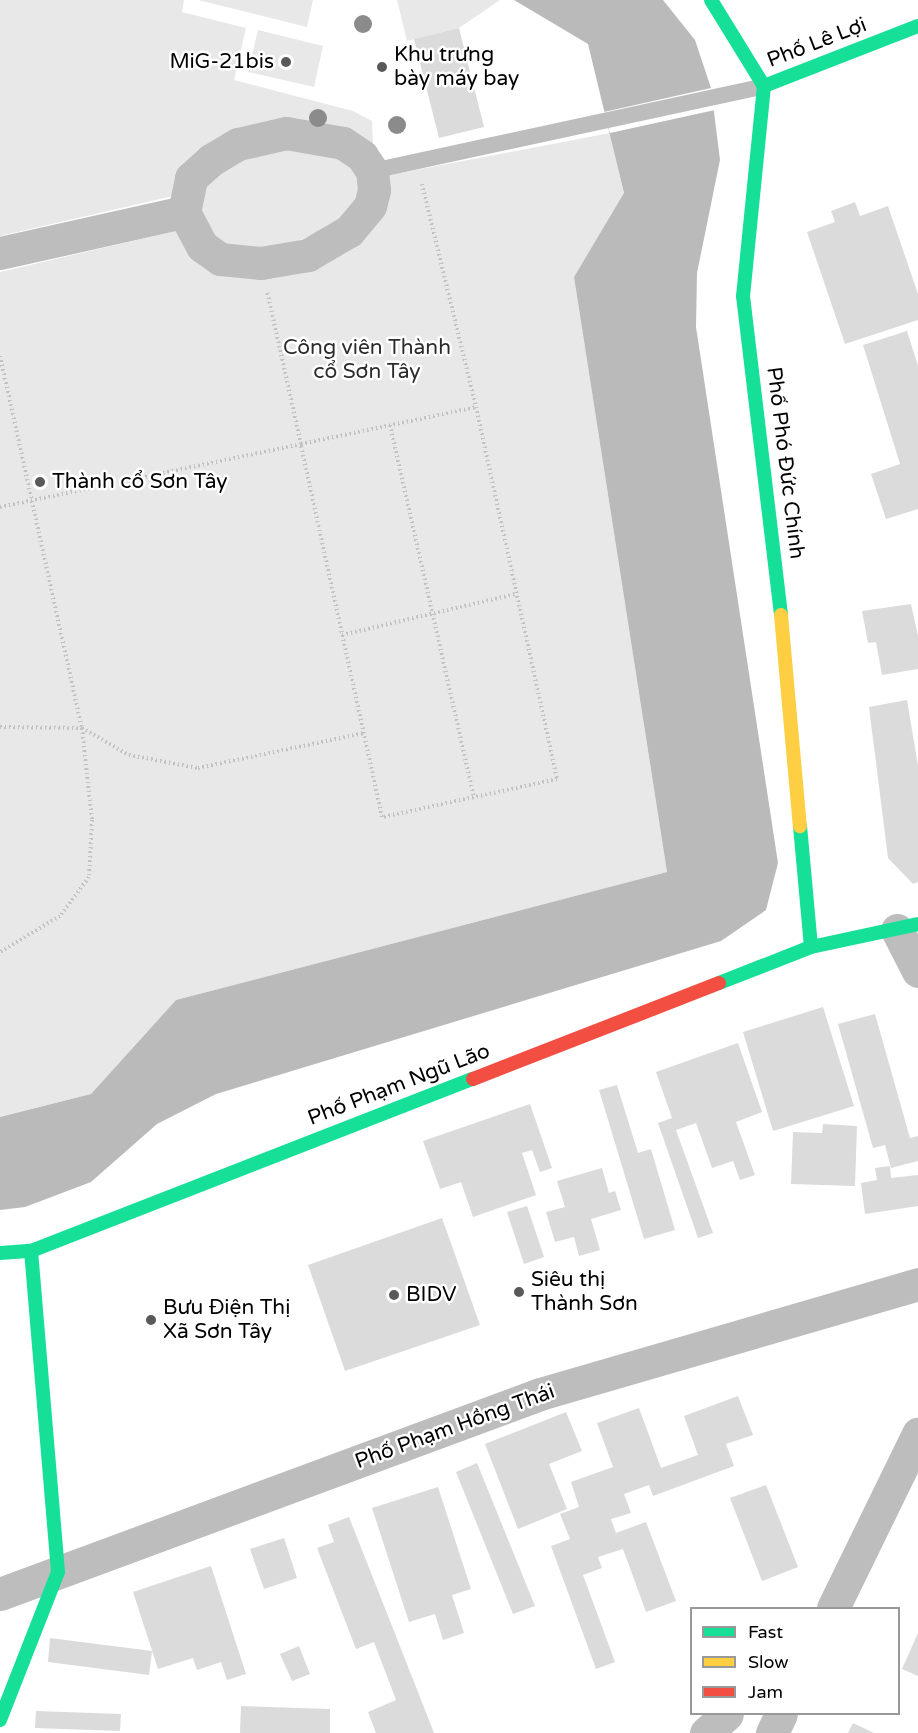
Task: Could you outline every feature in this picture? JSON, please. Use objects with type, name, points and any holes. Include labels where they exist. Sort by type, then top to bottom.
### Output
[{"type":"main road","points":[[711,0],[764,86]]},
{"type":"main road","name":"Phố Lê Lợi","points":[[764,86],[918,26]]},
{"type":"main road","name":"Phố Phó Đức Chính","points":[[764,86],[743,296],[777,574],[811,946]]},
{"type":"main road","name":"Phố Phạm Ngũ Lão","points":[[0,1253],[31,1251],[811,946],[907,927]]},
{"type":"main road","points":[[0,1720],[58,1572],[31,1251]]},
{"type":"street","points":[[303,134],[343,143],[362,156],[372,171],[374,190],[370,206],[349,231],[308,255],[261,264],[220,259],[202,246],[184,212],[185,194],[200,168],[238,144],[270,135],[303,134]]},
{"type":"street","points":[[0,253],[184,212]]},
{"type":"street","points":[[907,927],[918,971]]},
{"type":"street","name":"Phố Phạm Hồng Thái","points":[[0,1594],[540,1394],[918,1284]]},
{"type":"street","points":[[833,1607],[918,1434]]},
{"type":"street","points":[[706,1733],[725,1715]]},
{"type":"street","points":[[772,1733],[780,1715]]},
{"type":"lane","points":[[372,171],[607,122],[764,86]]},
{"type":"path","points":[[261,264],[382,817],[557,779],[476,407],[417,162]]},
{"type":"path","points":[[0,356],[82,728],[92,820],[89,877],[60,916],[0,952]]},
{"type":"path","points":[[0,507],[476,407]]},
{"type":"path","points":[[390,425],[474,797]]},
{"type":"path","points":[[342,634],[516,594]]},
{"type":"path","points":[[0,727],[82,728],[129,755],[198,768],[364,733]]},
{"type":"green space","points":[[0,0],[184,0],[182,12],[246,28],[234,80],[353,111],[372,121],[373,145],[285,127],[173,196],[0,236]]},
{"type":"green space","points":[[198,0],[313,0],[307,27]]},
{"type":"green space","points":[[397,0],[500,0],[459,28],[407,41]]},
{"type":"green space","points":[[258,30],[323,46],[314,87],[248,72]]},
{"type":"green space","name":"Công viên Thành cổ Sơn Tây","points":[[610,133],[624,194],[574,277],[667,872],[176,1000],[91,1094],[0,1117],[0,272],[180,230],[281,273],[384,176]]},
{"type":"green space","points":[[305,146],[345,162],[355,172],[360,193],[340,224],[275,250],[218,244],[202,221],[200,192],[208,179],[244,154]]},
{"type":"shaded area","points":[[514,0],[663,0],[695,40],[711,88],[720,160],[697,273],[696,327],[778,863],[766,910],[721,941],[216,1094],[157,1124],[91,1182],[25,1207],[0,1210],[0,1117],[91,1094],[176,1000],[667,872],[574,277],[624,193],[588,44]]},
{"type":"pier","points":[[711,88],[715,110],[610,133],[604,112]]},
{"type":"building","points":[[459,28],[484,127],[439,138],[414,39]]},
{"type":"building","points":[[855,202],[860,216],[888,206],[918,294],[918,320],[845,344],[807,232],[835,222],[831,211]]},
{"type":"building","points":[[907,331],[918,366],[918,509],[886,519],[871,474],[900,464],[863,345]]},
{"type":"building","points":[[911,604],[918,636],[918,669],[882,675],[876,642],[868,643],[862,611]]},
{"type":"building","points":[[907,700],[918,766],[918,882],[913,884],[888,858],[869,707]]},
{"type":"building","points":[[823,1007],[854,1106],[773,1131],[743,1032]]},
{"type":"building","points":[[875,1014],[910,1138],[918,1136],[918,1161],[891,1168],[885,1145],[873,1148],[838,1024]]},
{"type":"building","points":[[738,1043],[762,1112],[736,1122],[755,1175],[740,1180],[733,1161],[712,1168],[696,1123],[676,1130],[713,1233],[698,1238],[658,1123],[672,1118],[656,1072]]},
{"type":"building","points":[[617,1085],[638,1153],[651,1149],[675,1230],[644,1239],[599,1090]]},
{"type":"building","points":[[530,1104],[552,1168],[540,1172],[532,1150],[522,1153],[536,1195],[473,1217],[461,1182],[440,1189],[423,1141]]},
{"type":"building","points":[[823,1124],[857,1126],[855,1186],[791,1184],[793,1132],[822,1133]]},
{"type":"building","points":[[890,1166],[891,1178],[918,1175],[918,1206],[865,1214],[861,1183],[877,1180],[875,1168]]},
{"type":"building","points":[[602,1168],[609,1193],[615,1191],[621,1210],[591,1219],[600,1250],[579,1256],[574,1237],[555,1242],[546,1212],[565,1207],[557,1181]]},
{"type":"building","points":[[527,1206],[544,1257],[524,1264],[507,1212]]},
{"type":"building","name":"BIDV","points":[[442,1218],[480,1325],[345,1371],[308,1265]]},
{"type":"building","points":[[738,1396],[753,1435],[726,1444],[734,1466],[653,1496],[649,1485],[624,1494],[631,1513],[611,1519],[616,1533],[646,1522],[676,1601],[646,1612],[623,1549],[598,1557],[602,1568],[583,1575],[615,1662],[596,1669],[551,1546],[570,1539],[560,1514],[579,1507],[571,1482],[613,1467],[597,1423],[639,1408],[661,1468],[698,1455],[684,1416]]},
{"type":"building","points":[[566,1412],[582,1451],[549,1464],[567,1509],[518,1529],[485,1444]]},
{"type":"building","points":[[477,1463],[535,1606],[513,1614],[456,1472]]},
{"type":"building","points":[[766,1485],[798,1567],[762,1581],[730,1498]]},
{"type":"building","points":[[438,1487],[471,1589],[452,1595],[464,1633],[443,1640],[435,1614],[409,1622],[372,1508]]},
{"type":"building","points":[[349,1517],[434,1733],[376,1733],[368,1712],[396,1700],[374,1642],[356,1649],[317,1548],[334,1542],[328,1525]]},
{"type":"building","points":[[284,1538],[297,1578],[264,1589],[250,1549]]},
{"type":"building","points":[[211,1566],[246,1674],[227,1680],[221,1662],[197,1670],[193,1658],[158,1669],[133,1592]]},
{"type":"building","points":[[918,1633],[918,1676],[902,1669]]},
{"type":"building","points":[[50,1638],[152,1651],[149,1675],[48,1662]]},
{"type":"building","points":[[299,1646],[310,1674],[292,1681],[280,1654]]},
{"type":"building","points":[[241,1706],[330,1709],[330,1733],[240,1733]]},
{"type":"building","points":[[36,1711],[121,1714],[120,1731],[35,1728]]},
{"type":"building","points":[[853,1723],[874,1733],[848,1733]]},
{"type":"traffic: fast","points":[[711,0],[764,86],[743,296],[781,615]]},
{"type":"traffic: fast","points":[[764,86],[918,26]]},
{"type":"traffic: fast","points":[[800,826],[811,947]]},
{"type":"traffic: fast","points":[[719,983],[811,947],[918,924]]},
{"type":"traffic: fast","points":[[0,1253],[31,1251],[473,1079]]},
{"type":"traffic: fast","points":[[0,1720],[58,1572],[31,1251]]},
{"type":"traffic: slow","points":[[781,615],[800,826]]},
{"type":"traffic: jam","points":[[473,1079],[719,983]]},
{"type":"place","name":"MiG-21bis","points":[[286,62]]},
{"type":"place","name":"Khu trưng bày máy bay","points":[[382,67]]},
{"type":"place","name":"Thành cổ Sơn Tây","points":[[40,482]]},
{"type":"place","name":"Siêu thị Thành Sơn","points":[[519,1292]]},
{"type":"place","name":"BIDV","points":[[394,1295]]},
{"type":"place","name":"Bưu Điện Thị Xã Sơn Tây","points":[[151,1320]]}]
